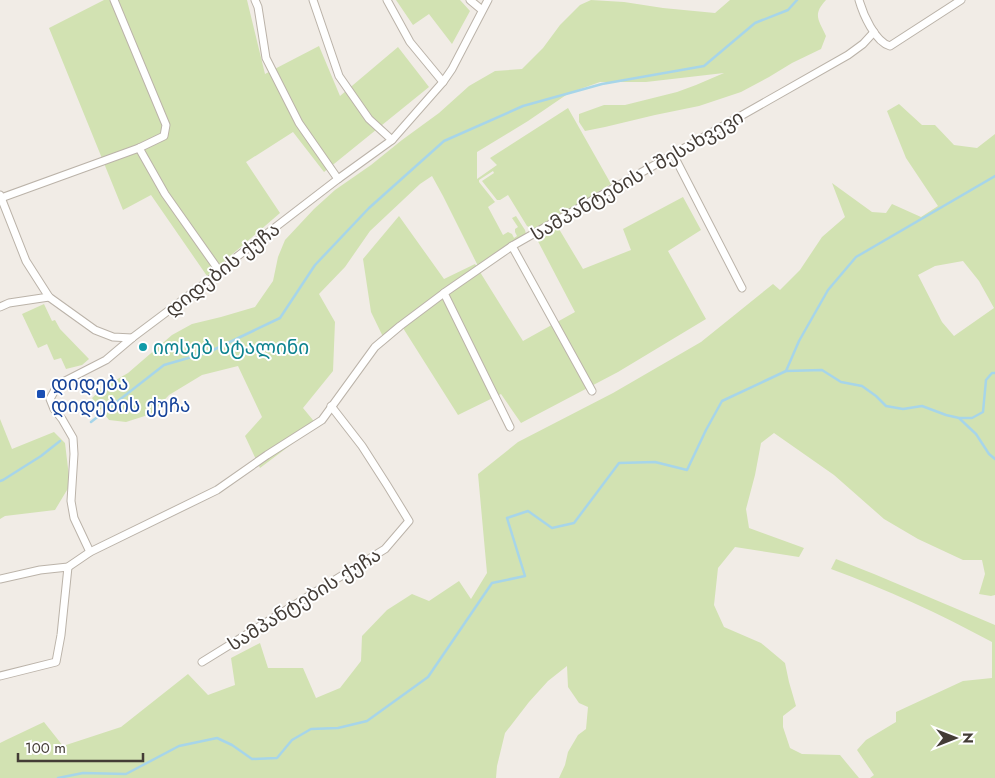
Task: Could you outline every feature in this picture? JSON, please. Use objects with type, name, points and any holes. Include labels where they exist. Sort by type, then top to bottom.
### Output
[{"type":"street","points":[[114,0],[166,125],[164,136],[139,148],[0,196],[26,261],[49,297],[95,330],[113,337],[132,338]]},
{"type":"street","points":[[255,0],[258,7],[266,58],[298,123],[338,179]]},
{"type":"street","points":[[313,0],[339,76],[369,119],[392,140]]},
{"type":"street","points":[[387,0],[410,42],[443,82]]},
{"type":"street","points":[[470,0],[482,10]]},
{"type":"street","name":"დიდების ქუჩა","points":[[90,552],[74,518],[71,501],[74,454],[73,438],[54,409],[50,399],[56,388],[63,382],[106,360],[338,179],[392,140],[443,82],[452,69],[488,0]]},
{"type":"street","points":[[859,0],[864,15],[874,32],[884,45],[890,46],[961,0]]},
{"type":"street","name":"სამპანტების I შესახვევი","points":[[332,406],[375,347],[444,293],[512,246],[848,56],[874,32]]},
{"type":"street","points":[[139,148],[165,194],[220,272]]},
{"type":"street","points":[[673,154],[742,288]]},
{"type":"street","points":[[512,246],[592,392]]},
{"type":"street","points":[[444,293],[510,427]]},
{"type":"street","points":[[0,307],[9,303],[49,297]]},
{"type":"street","points":[[0,579],[40,570],[68,567],[90,552],[217,490],[322,420],[332,406]]},
{"type":"street","name":"სამპანტების ქუჩა","points":[[202,662],[385,549],[409,522],[362,446],[332,406]]},
{"type":"street","points":[[0,676],[56,662],[61,636],[68,567]]},
{"type":"green space","points":[[104,0],[247,0],[265,74],[319,46],[340,96],[398,47],[429,87],[324,172],[293,132],[246,162],[280,213],[207,276],[151,195],[123,210],[49,28]]},
{"type":"green space","points":[[396,0],[460,0],[470,11],[452,44],[429,14],[413,25]]},
{"type":"green space","points":[[591,0],[715,13],[730,0],[826,0],[818,14],[819,22],[826,36],[821,49],[741,92],[699,106],[585,131],[579,122],[579,114],[604,105],[625,105],[677,92],[724,73],[646,82],[600,82],[569,93],[477,152],[477,179],[497,165],[490,158],[568,108],[611,184],[553,219],[583,269],[631,250],[623,229],[683,197],[701,230],[668,251],[706,319],[618,372],[521,423],[501,394],[458,415],[403,328],[386,343],[371,312],[363,259],[399,216],[444,279],[475,264],[523,341],[575,312],[531,228],[527,226],[508,195],[497,200],[482,181],[494,173],[493,171],[479,180],[495,202],[488,207],[503,235],[508,232],[514,238],[517,236],[515,229],[518,227],[512,218],[516,216],[526,234],[478,266],[432,176],[420,184],[370,231],[345,267],[319,294],[335,322],[333,371],[303,408],[317,425],[260,468],[245,436],[262,417],[238,366],[202,375],[169,395],[151,414],[126,422],[109,420],[92,398],[104,387],[128,373],[172,335],[192,324],[255,307],[273,281],[278,257],[285,240],[314,209],[335,190],[439,113],[469,86],[495,71],[522,69],[580,5]]},
{"type":"green space","points":[[899,104],[922,125],[935,125],[954,145],[977,148],[995,134],[995,595],[979,594],[985,574],[982,560],[963,560],[918,539],[884,519],[834,475],[774,433],[761,443],[746,509],[749,528],[804,548],[799,557],[735,547],[718,568],[714,605],[724,627],[761,643],[785,663],[796,706],[783,716],[783,727],[790,748],[802,754],[840,755],[859,778],[559,778],[568,752],[578,735],[586,729],[588,707],[579,703],[568,687],[567,666],[548,681],[505,733],[496,778],[0,778],[0,743],[44,722],[63,746],[121,727],[188,674],[208,695],[235,685],[231,658],[260,643],[268,668],[303,668],[316,698],[340,688],[361,661],[362,636],[387,610],[412,594],[429,601],[459,581],[471,599],[487,573],[478,474],[518,442],[613,393],[701,342],[773,284],[780,290],[800,270],[822,237],[845,217],[832,183],[872,212],[886,213],[892,204],[921,217],[938,206],[906,158],[887,111]],"holes":[[[963,261],[979,281],[994,308],[954,336],[942,322],[918,275],[935,266]]]},
{"type":"green space","points":[[44,304],[52,321],[55,320],[60,329],[89,359],[82,365],[66,369],[61,358],[54,360],[47,344],[38,348],[22,314]]},
{"type":"green space","points":[[0,419],[12,449],[54,432],[65,443],[70,485],[55,510],[5,516],[0,519]]},
{"type":"green space","points":[[836,559],[995,625],[995,778],[870,778],[874,775],[857,750],[866,740],[896,722],[896,712],[963,681],[992,678],[992,642],[913,602],[831,569]]},
{"type":"waterway","points":[[91,422],[164,365],[209,352],[280,318],[315,265],[369,208],[444,141],[523,106],[602,84],[704,66],[755,23],[788,10],[797,0]]},
{"type":"waterway","points":[[786,371],[799,341],[828,290],[856,257],[995,176]]},
{"type":"waterway","points":[[58,778],[83,773],[126,774],[179,746],[217,738],[232,745],[252,759],[277,758],[292,740],[311,729],[338,728],[367,721],[428,677],[492,583],[525,576],[507,518],[528,511],[552,528],[574,523],[619,463],[655,462],[687,470],[722,401],[786,371],[822,370],[841,382],[862,386],[886,406],[903,409],[922,406],[959,418],[972,418],[983,412],[986,380],[992,373],[995,373]]},
{"type":"waterway","points":[[960,419],[976,434],[989,454],[995,459]]},
{"type":"waterway","points":[[0,481],[41,456],[60,441]]},
{"type":"place","name":"იოსებ სტალინი","points":[[143,347]]},
{"type":"place","name":"დიდება დიდების ქუჩა","points":[[41,394]]}]
